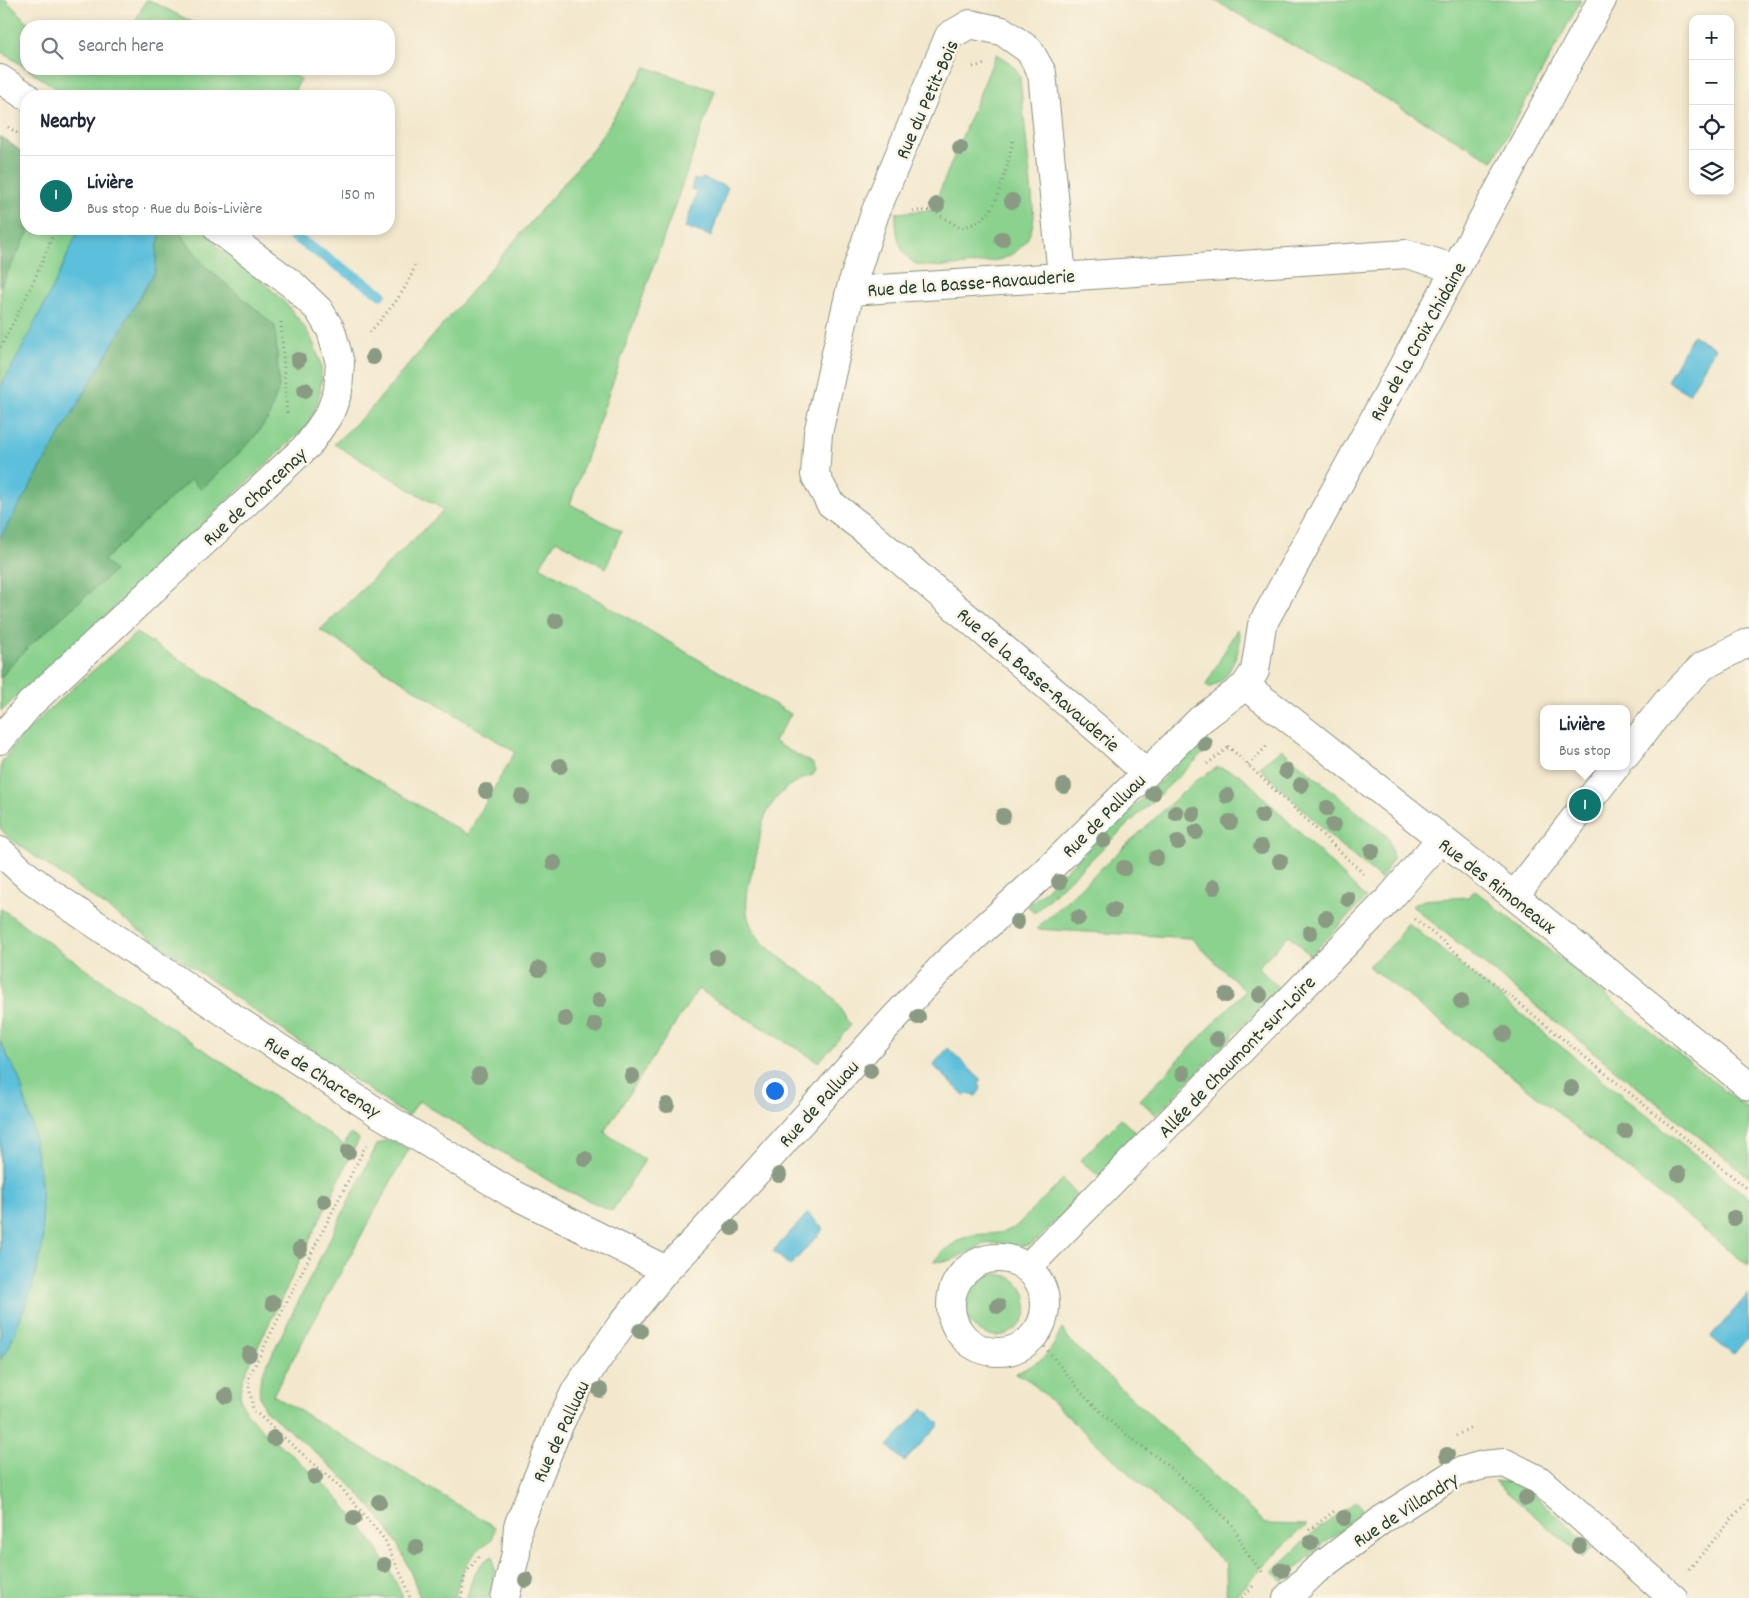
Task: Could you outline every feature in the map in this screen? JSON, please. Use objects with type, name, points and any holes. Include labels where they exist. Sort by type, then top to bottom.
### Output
[{"type":"street","name":"Rue de la Croix Chidaine","points":[[1245,686],[1255,670],[1262,625],[1602,0]]},
{"type":"street","name":"Rue du Petit-Bois","points":[[850,290],[876,213],[949,36],[970,24],[1002,31],[1029,50],[1042,73],[1062,276]]},
{"type":"street","points":[[0,79],[20,92]]},
{"type":"street","name":"Rue de Charcenay","points":[[0,740],[30,704],[309,444],[330,413],[338,391],[340,364],[331,330],[319,310],[293,285],[226,235]]},
{"type":"street","name":"Rue de la Basse-Ravauderie","points":[[1146,773],[1101,732],[872,536],[830,504],[815,476],[818,433],[850,290],[1407,254],[1456,269]]},
{"type":"street","points":[[1630,749],[1667,702],[1703,666],[1749,642]]},
{"type":"street","name":"Rue de Palluau","points":[[505,1598],[516,1553],[518,1526],[559,1425],[572,1399],[622,1324],[666,1270],[704,1231],[884,1028],[939,971],[1048,870],[1200,720],[1245,686]]},
{"type":"street","name":"Rue des Rimoneaux","points":[[1245,686],[1514,896],[1749,1086]]},
{"type":"street","points":[[1514,896],[1613,770]]},
{"type":"street","name":"Allée de Chaumont-sur-Loire","points":[[1027,1268],[1390,898],[1440,840]]},
{"type":"street","name":"Rue de Charcenay","points":[[0,851],[26,875],[70,907],[206,1000],[380,1114],[511,1193],[666,1270]]},
{"type":"street","points":[[999,1258],[1014,1261],[1027,1268],[1037,1280],[1043,1293],[1045,1308],[1042,1322],[1035,1335],[1024,1345],[1011,1351],[996,1353],[982,1350],[969,1343],[959,1332],[952,1319],[950,1304],[953,1290],[960,1276],[971,1266],[984,1260],[999,1258]]},
{"type":"street","name":"Rue de Villandry","points":[[1278,1589],[1315,1571],[1383,1519],[1455,1473],[1483,1465],[1505,1463],[1539,1480],[1671,1596]]},
{"type":"path","points":[[935,71],[992,64]]},
{"type":"path","points":[[6,126],[20,135]]},
{"type":"path","points":[[876,213],[930,209],[960,228],[977,222],[991,210],[1010,157],[1013,134]]},
{"type":"path","points":[[0,347],[24,304],[53,235]]},
{"type":"path","points":[[370,332],[394,305],[411,278],[416,262]]},
{"type":"path","points":[[281,320],[287,417]]},
{"type":"path","points":[[1200,720],[1390,898],[1749,1190]]},
{"type":"path","points":[[1248,765],[1272,741]]},
{"type":"path","points":[[1202,767],[1229,747]]},
{"type":"path","points":[[369,1140],[248,1380],[253,1410],[315,1464],[349,1497],[384,1539],[406,1585],[410,1598]]},
{"type":"path","points":[[1035,1335],[1087,1399],[1118,1428],[1163,1462],[1208,1500],[1232,1524],[1247,1554],[1278,1589]]},
{"type":"path","points":[[1671,1596],[1749,1499]]},
{"type":"green space","points":[[0,0],[6,0],[25,20],[20,20],[20,64],[0,51]]},
{"type":"green space","points":[[146,0],[149,0],[188,20],[136,20]]},
{"type":"green space","points":[[1214,0],[1581,0],[1493,161]]},
{"type":"green space","points":[[996,54],[1014,67],[1020,78],[1034,216],[1031,231],[1019,249],[1002,259],[954,266],[919,265],[908,257],[901,246],[897,233],[896,213],[932,210]]},
{"type":"green space","points":[[646,67],[715,91],[570,504],[621,531],[606,568],[556,540],[540,566],[791,714],[774,742],[812,763],[816,770],[813,775],[784,790],[770,806],[765,816],[747,893],[747,912],[751,926],[759,938],[781,958],[829,994],[851,1025],[819,1062],[698,989],[604,1132],[645,1160],[612,1211],[559,1187],[419,1101],[408,1117],[8,837],[0,828],[1,764],[17,741],[55,704],[136,633],[467,835],[515,752],[320,630],[444,510],[334,444],[368,412],[594,148]]},
{"type":"green space","points":[[36,75],[293,75],[301,79],[295,90],[59,90]]},
{"type":"green space","points":[[0,136],[20,151],[20,235],[221,235],[216,246],[265,284],[295,314],[307,331],[316,349],[321,368],[319,397],[309,424],[85,635],[1,711]]},
{"type":"green space","points":[[0,136],[20,151],[20,235],[27,235],[0,287]]},
{"type":"green space","points":[[160,235],[182,235],[205,266],[275,326],[279,387],[268,419],[251,441],[201,490],[191,479],[104,560],[114,571],[26,649],[0,678],[0,538],[155,271],[157,246]]},
{"type":"green space","points":[[1237,629],[1240,641],[1233,663],[1222,680],[1208,688],[1206,685]]},
{"type":"green space","points":[[1205,739],[1211,746],[1034,913],[1028,906]]},
{"type":"green space","points":[[1281,749],[1388,837],[1393,858],[1381,879],[1344,849],[1259,767]]},
{"type":"green space","points":[[1218,767],[1241,775],[1366,898],[1310,956],[1289,935],[1258,967],[1279,988],[1156,1115],[1140,1100],[1245,991],[1191,938],[1036,929],[1195,781]]},
{"type":"green space","points":[[1474,890],[1749,1110],[1749,1177],[1412,906],[1424,900],[1468,897]]},
{"type":"green space","points":[[0,908],[110,986],[344,1145],[350,1134],[359,1139],[249,1365],[242,1381],[240,1394],[243,1406],[253,1420],[311,1472],[339,1500],[364,1530],[385,1562],[403,1598],[0,1598]]},
{"type":"green space","points":[[1407,922],[1749,1198],[1749,1266],[1527,1088],[1368,966],[1396,941]]},
{"type":"green space","points":[[1121,1119],[1138,1135],[1100,1177],[1080,1160]]},
{"type":"green space","points":[[387,1140],[409,1149],[273,1395],[495,1527],[492,1540],[484,1545],[467,1564],[459,1580],[455,1598],[420,1598],[398,1545],[371,1507],[337,1472],[265,1410],[260,1396],[259,1388],[262,1374],[377,1145]]},
{"type":"green space","points":[[1063,1179],[1078,1197],[1042,1236],[1029,1245],[984,1244],[952,1260],[933,1262],[944,1250],[961,1239],[972,1235],[999,1233],[1014,1228]]},
{"type":"green space","points":[[996,1274],[1013,1279],[1018,1283],[1022,1288],[1027,1305],[1022,1322],[1018,1327],[1013,1331],[996,1336],[979,1331],[974,1327],[970,1322],[965,1305],[970,1288],[974,1283],[979,1279]]},
{"type":"green space","points":[[1062,1329],[1073,1344],[1184,1446],[1265,1524],[1307,1525],[1280,1549],[1233,1598],[1227,1598],[1226,1564],[1030,1381],[1016,1373],[1044,1357],[1053,1346]]},
{"type":"green space","points":[[1494,1481],[1512,1483],[1529,1491],[1592,1547],[1583,1557]]},
{"type":"green space","points":[[1357,1501],[1365,1514],[1324,1543],[1282,1582],[1272,1572],[1314,1532]]},
{"type":"green space","points":[[493,1556],[494,1571],[490,1598],[467,1598],[472,1579],[478,1568]]},
{"type":"water","points":[[702,178],[728,187],[711,236],[685,227],[697,192],[691,189],[694,179],[701,181]]},
{"type":"water","points":[[76,235],[160,235],[157,246],[155,271],[0,538],[0,388],[57,279]]},
{"type":"water","points":[[1693,335],[1715,348],[1689,394],[1667,381]]},
{"type":"water","points":[[0,1041],[19,1078],[32,1125],[41,1182],[43,1244],[32,1288],[9,1347],[0,1360]]},
{"type":"water","points":[[948,1048],[981,1080],[979,1082],[981,1089],[976,1096],[967,1094],[965,1096],[933,1065]]},
{"type":"water","points":[[808,1213],[824,1229],[790,1266],[773,1251]]},
{"type":"water","points":[[1748,1294],[1749,1336],[1733,1355],[1711,1337]]},
{"type":"water","points":[[923,1408],[940,1424],[904,1462],[888,1446]]},
{"type":"waterway","points":[[292,235],[381,294]]},
{"type":"place","name":"Livière","points":[[1585,805]]}]
